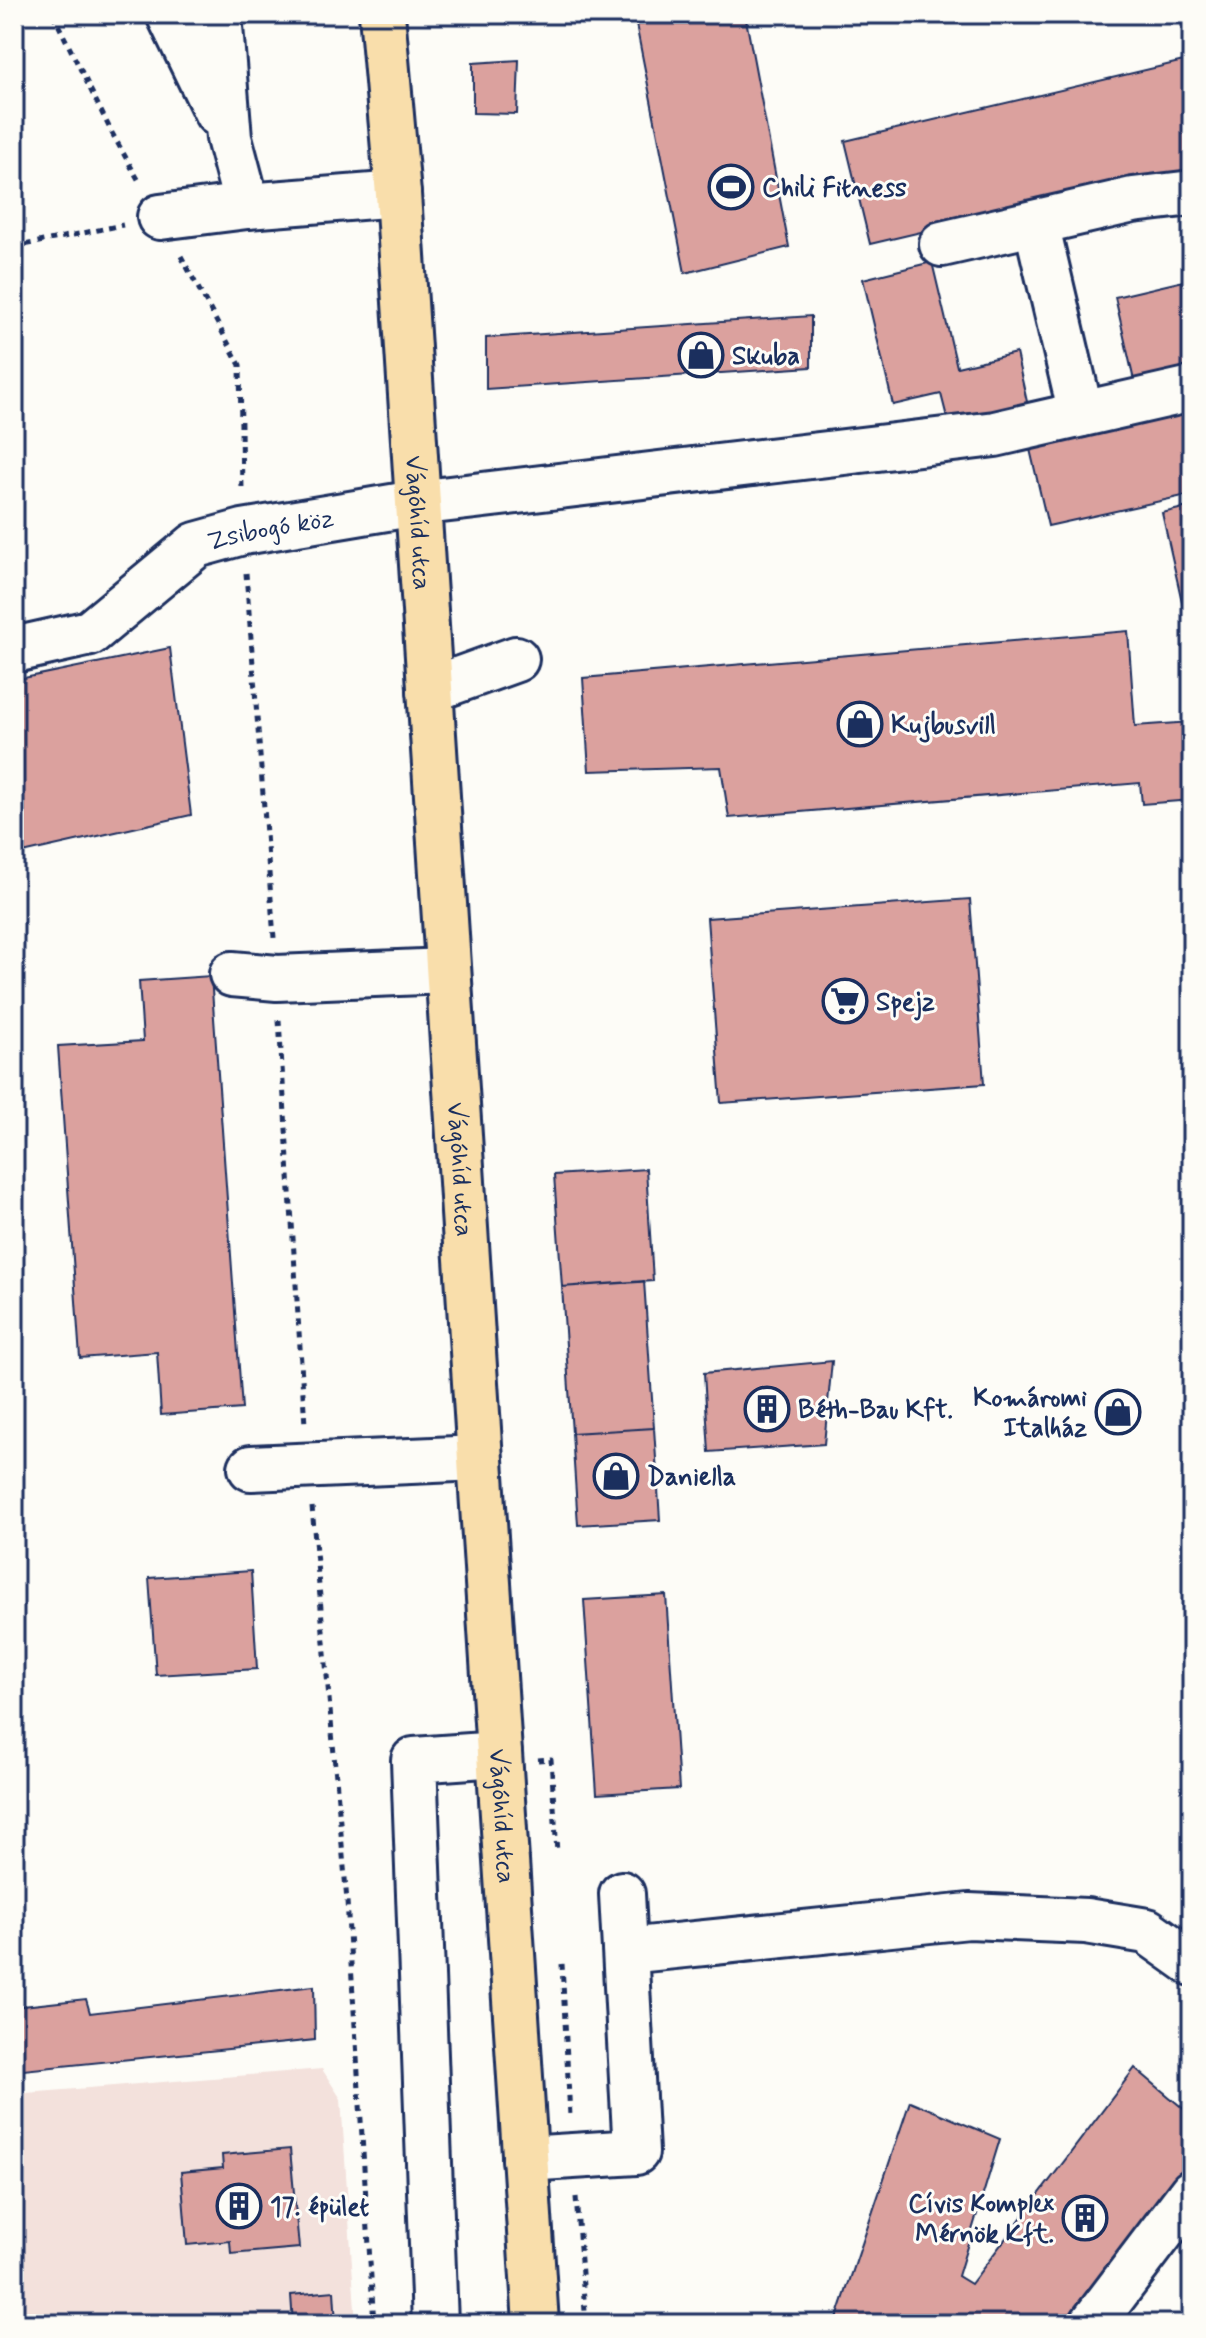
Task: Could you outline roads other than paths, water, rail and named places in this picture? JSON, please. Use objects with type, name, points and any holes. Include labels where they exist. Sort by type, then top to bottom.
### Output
[{"type":"main road","name":"Vágóhíd utca","points":[[382,14],[398,194],[536,2324]]},
{"type":"street","points":[[169,14],[229,138]]},
{"type":"street","points":[[219,14],[229,138],[247,206]]},
{"type":"street","points":[[942,244],[1133,200],[1192,193]]},
{"type":"street","points":[[160,217],[247,206],[398,194]]},
{"type":"street","points":[[1036,223],[1081,414]]},
{"type":"street","name":"Zsibogó köz","points":[[14,650],[90,633],[196,545],[243,532],[416,503],[995,434],[1192,389]]},
{"type":"street","points":[[430,690],[516,659]]},
{"type":"street","points":[[232,974],[277,978],[447,971]]},
{"type":"street","points":[[251,1468],[479,1458]]},
{"type":"street","points":[[435,2324],[414,1760],[499,1754]]},
{"type":"street","points":[[525,2159],[636,2152],[622,1894]]},
{"type":"street","points":[[626,1951],[969,1916],[1086,1921],[1147,1931],[1192,1963]]},
{"type":"street","points":[[1092,2324],[1192,2192]]},
{"type":"place","name":"Chili Fitness","points":[[731,187]]},
{"type":"place","name":"Skuba","points":[[701,355]]},
{"type":"place","name":"Kujbusvill","points":[[860,724]]},
{"type":"place","name":"Spejz","points":[[845,1001]]},
{"type":"place","name":"Béth-Bau Kft.","points":[[767,1409]]},
{"type":"place","name":"Komáromi Italház","points":[[1118,1412]]},
{"type":"place","name":"Daniella","points":[[616,1476]]},
{"type":"place","name":"17. épület","points":[[239,2206]]},
{"type":"place","name":"Cívis Komplex Mérnök Kft.","points":[[1085,2218]]}]
